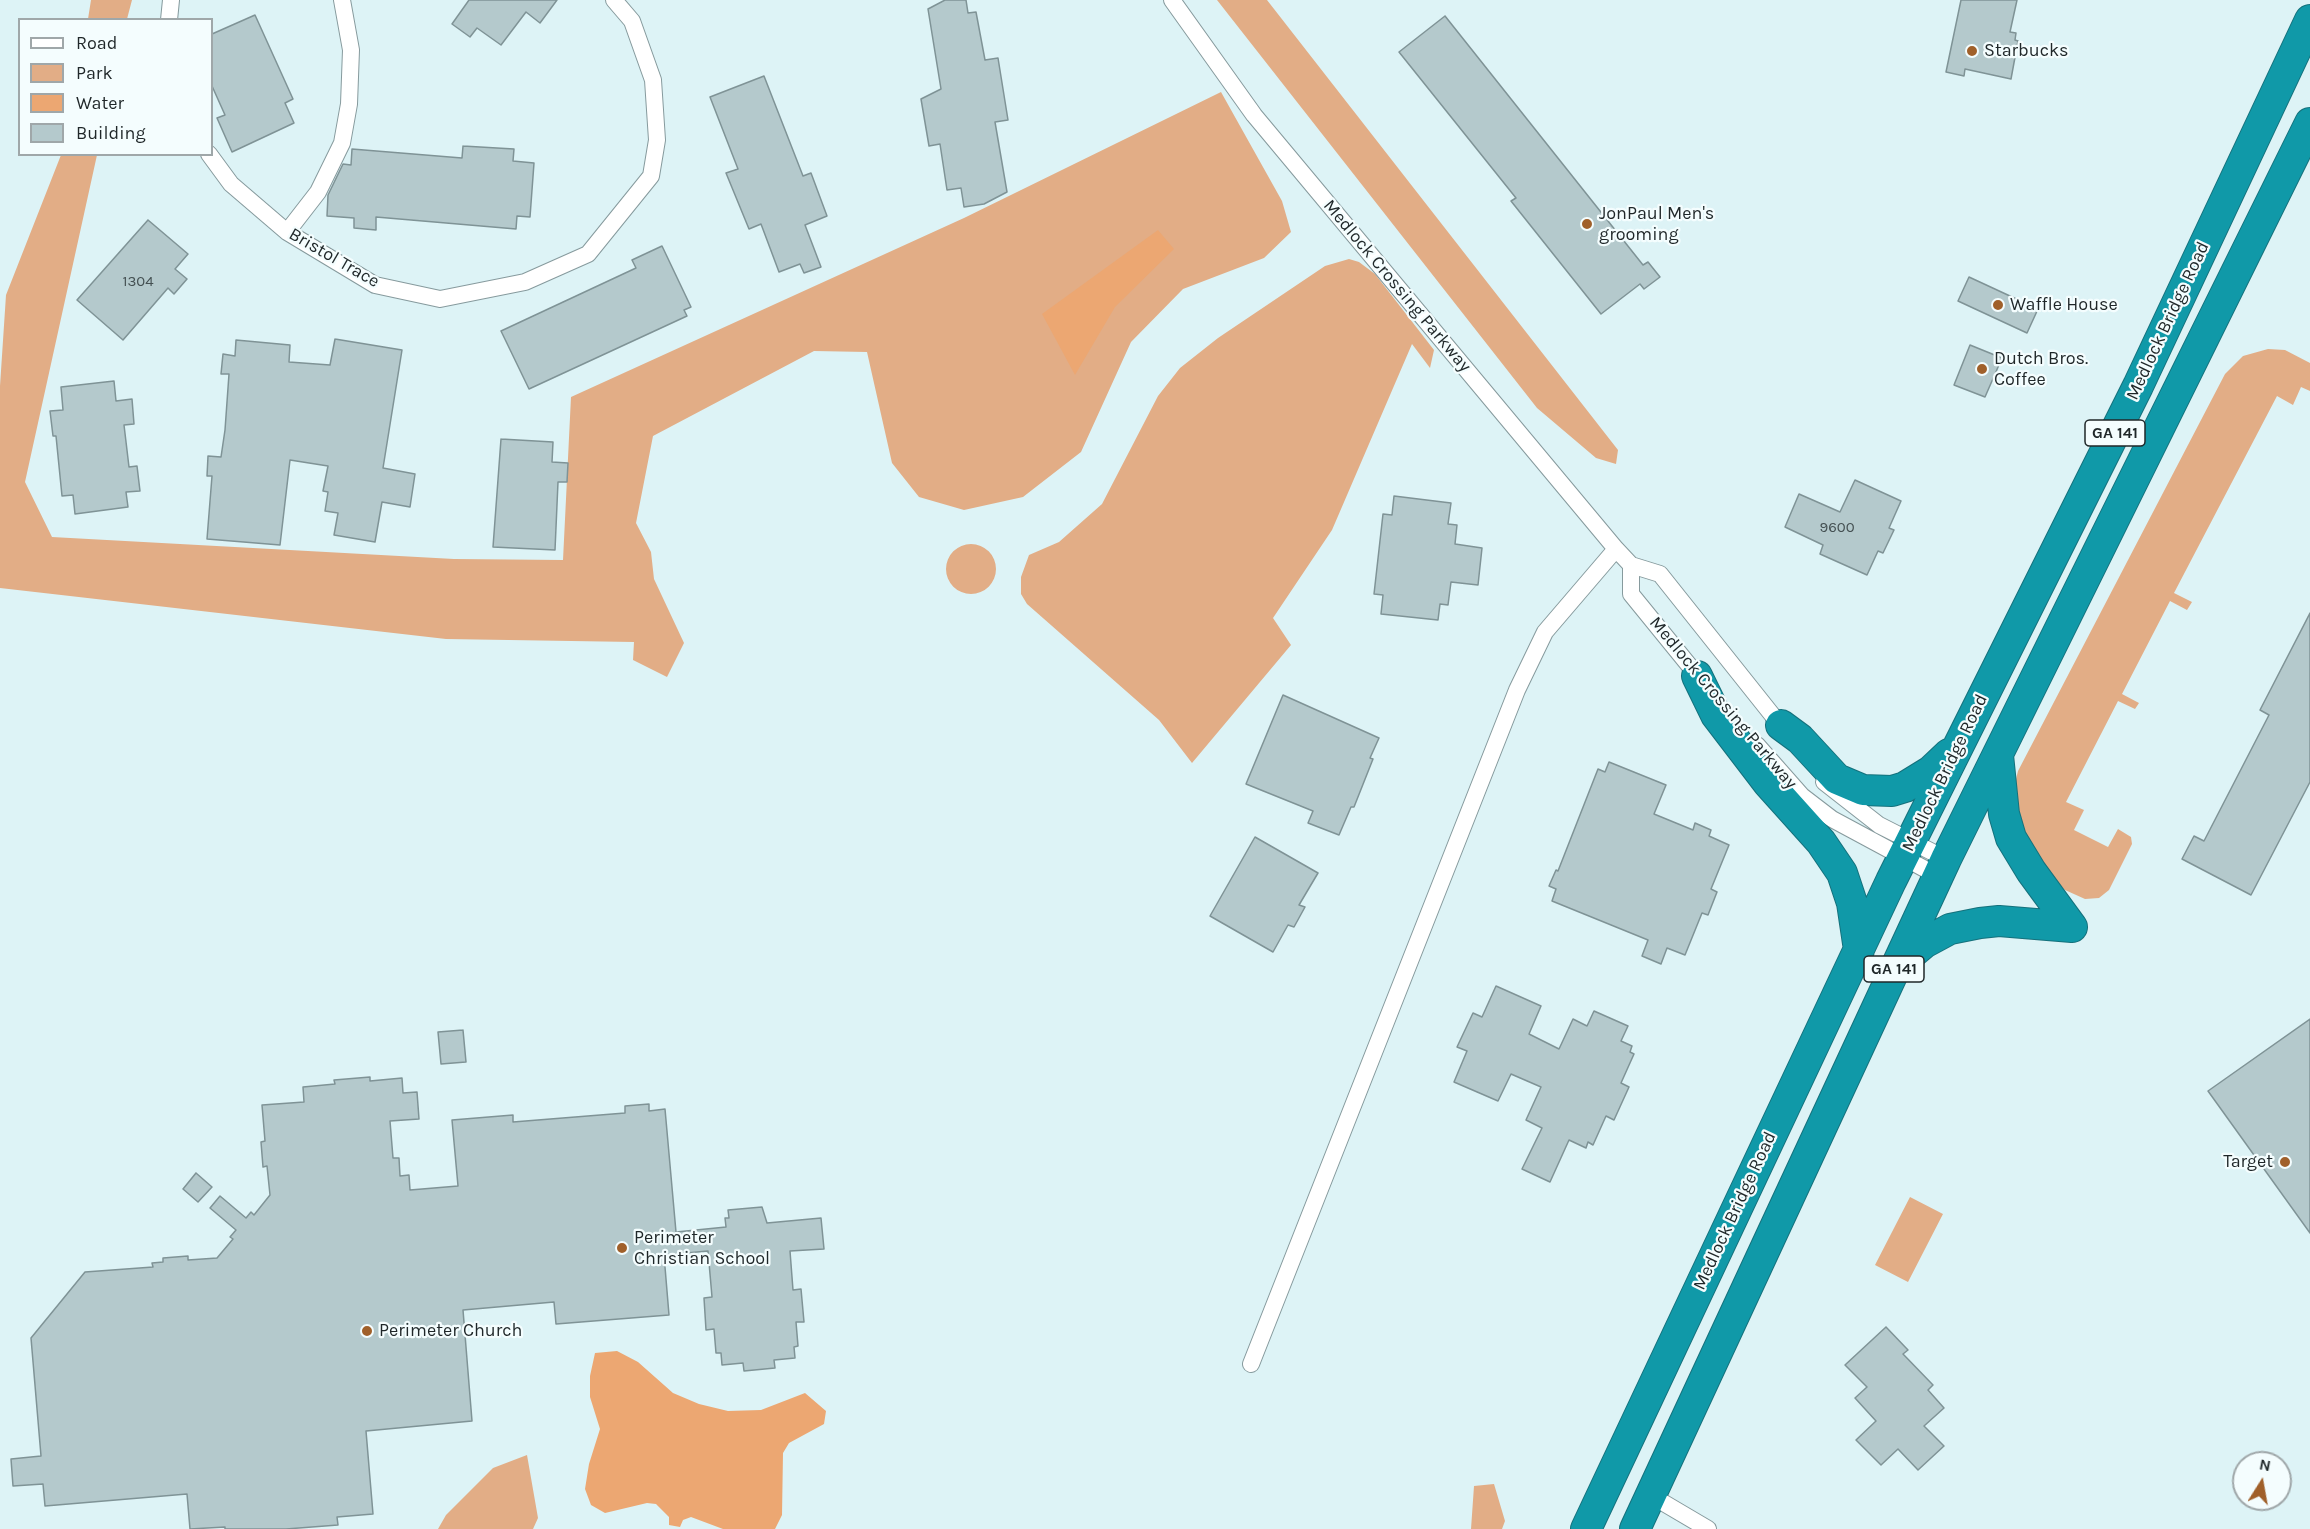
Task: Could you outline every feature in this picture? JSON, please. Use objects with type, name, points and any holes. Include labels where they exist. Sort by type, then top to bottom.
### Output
[{"type":"highway","name":"Medlock Bridge Road","points":[[1586,1529],[1907,849],[2138,386],[2310,20]]},
{"type":"highway","name":"GA 141","points":[[1635,1529],[1652,1497],[1942,867],[2307,133]]},
{"type":"highway","points":[[1697,676],[1716,715],[1768,783],[1821,842],[1842,873],[1852,903],[1859,950]]},
{"type":"highway","points":[[1781,725],[1800,739],[1837,779],[1863,790],[1892,791],[1905,787],[1931,771],[1958,746]]},
{"type":"highway","points":[[1895,967],[1924,944],[1950,929],[1999,921],[2072,927],[2031,871],[2011,838],[2004,814],[1998,754]]},
{"type":"street","points":[[169,18],[171,0]]},
{"type":"street","points":[[287,232],[318,192],[342,143],[349,104],[351,50],[342,0]]},
{"type":"street","name":"Bristol Trace","points":[[210,156],[231,184],[287,232],[375,285],[440,299],[525,282],[588,254],[651,176],[657,140],[653,80],[633,21],[614,0]]},
{"type":"street","name":"Medlock Crossing Parkway","points":[[1172,0],[1254,115],[1616,549],[1631,565],[1660,574],[1781,725],[1812,770],[1825,784],[1907,849]]},
{"type":"street","points":[[1251,1364],[1517,690],[1545,632],[1616,549]]},
{"type":"street","name":"Medlock Crossing Parkway","points":[[1631,565],[1631,594],[1697,676],[1802,796],[1832,819],[1907,849],[1942,867]]},
{"type":"street","points":[[1652,1497],[1708,1529]]},
{"type":"green space","points":[[91,0],[132,0],[127,18],[88,18]]},
{"type":"green space","points":[[1217,0],[1267,0],[1618,450],[1616,464],[1596,458],[1537,408]]},
{"type":"green space","points":[[1221,92],[1282,201],[1291,232],[1264,258],[1183,289],[1131,342],[1081,452],[1023,497],[964,510],[919,497],[892,463],[867,352],[814,351],[653,436],[636,523],[651,552],[654,579],[684,643],[667,677],[633,660],[634,642],[446,639],[0,588],[0,386],[6,295],[61,156],[97,156],[25,482],[52,537],[454,559],[563,560],[571,397],[964,218]]},
{"type":"green space","points":[[1349,259],[1359,262],[1375,274],[1434,350],[1430,368],[1412,344],[1332,530],[1273,618],[1291,645],[1192,763],[1159,720],[1027,604],[1021,594],[1021,577],[1029,555],[1059,542],[1102,504],[1158,396],[1180,368],[1218,338],[1325,266]]},
{"type":"green space","points":[[2268,349],[2285,350],[2310,363],[2310,391],[2301,387],[2293,405],[2277,396],[2174,593],[2192,602],[2187,610],[2170,601],[2122,694],[2139,703],[2135,709],[2118,701],[2066,802],[2084,810],[2074,830],[2108,847],[2118,829],[2131,837],[2132,844],[2109,890],[2099,898],[2085,899],[2065,890],[2042,868],[2015,829],[2014,787],[2018,771],[2225,374],[2243,356]]},
{"type":"green space","points":[[971,544],[989,551],[996,569],[989,587],[971,594],[953,587],[946,569],[953,551]]},
{"type":"green space","points":[[1910,1197],[1943,1214],[1908,1282],[1875,1265]]},
{"type":"green space","points":[[527,1455],[538,1518],[533,1529],[438,1529],[446,1515],[493,1468]]},
{"type":"green space","points":[[1494,1484],[1505,1521],[1502,1529],[1471,1529],[1474,1486]]},
{"type":"water","points":[[1158,230],[1174,249],[1115,307],[1075,375],[1042,314]]},
{"type":"water","points":[[617,1351],[638,1362],[673,1393],[699,1404],[728,1411],[761,1410],[805,1393],[826,1411],[824,1424],[789,1443],[783,1453],[782,1515],[775,1529],[723,1529],[691,1517],[683,1520],[680,1527],[669,1525],[669,1517],[656,1504],[647,1503],[605,1513],[591,1505],[585,1489],[589,1464],[600,1429],[590,1397],[590,1376],[595,1353]]},
{"type":"building","points":[[469,0],[557,0],[540,23],[526,12],[501,45],[477,28],[470,37],[452,24]]},
{"type":"building","points":[[945,0],[966,0],[968,13],[976,12],[985,60],[998,58],[1008,120],[995,122],[1007,192],[984,204],[964,207],[961,188],[947,190],[940,144],[929,146],[921,99],[941,89],[928,9]]},
{"type":"building","points":[[1961,0],[2017,0],[2010,32],[2016,33],[2015,40],[2018,41],[2011,79],[1965,69],[1964,76],[1946,72]]},
{"type":"building","points":[[255,15],[293,99],[285,103],[294,123],[232,152],[217,118],[225,115],[213,88],[213,34]]},
{"type":"building","points":[[1445,16],[1643,265],[1648,262],[1660,277],[1644,289],[1640,284],[1601,314],[1511,201],[1516,198],[1399,52]]},
{"type":"building","points":[[764,76],[803,176],[811,173],[827,216],[805,225],[821,267],[804,273],[800,264],[779,272],[761,224],[749,229],[726,173],[738,169],[710,97]]},
{"type":"building","points":[[463,146],[514,149],[513,161],[534,163],[530,217],[517,216],[516,229],[376,217],[376,230],[354,228],[354,218],[327,216],[328,195],[343,164],[351,165],[352,149],[462,158]]},
{"type":"building","points":[[148,220],[188,254],[175,269],[187,279],[174,294],[168,288],[123,340],[77,300]]},
{"type":"building","points":[[662,246],[691,307],[684,310],[687,316],[529,389],[501,331],[636,268],[632,260]]},
{"type":"building","name":"Waffle House","points":[[1969,277],[2038,309],[2027,333],[1958,301]]},
{"type":"building","points":[[335,339],[402,350],[383,468],[415,474],[410,507],[382,502],[375,542],[334,535],[338,513],[325,511],[328,492],[323,491],[328,466],[290,460],[280,545],[207,539],[212,476],[207,476],[208,456],[221,457],[225,430],[229,374],[221,374],[223,354],[235,356],[236,340],[290,345],[289,362],[330,365]]},
{"type":"building","points":[[1970,345],[2002,358],[1985,397],[1954,385]]},
{"type":"building","points":[[114,381],[116,401],[132,399],[134,424],[124,425],[129,467],[137,466],[140,491],[126,492],[128,507],[75,514],[73,495],[62,496],[56,436],[53,436],[50,411],[63,410],[61,387]]},
{"type":"building","points":[[501,439],[553,442],[552,462],[568,463],[567,482],[558,482],[555,550],[493,547]]},
{"type":"building","points":[[1855,480],[1901,501],[1889,528],[1894,530],[1883,553],[1878,551],[1867,575],[1820,554],[1823,545],[1785,527],[1799,494],[1840,512]]},
{"type":"building","points":[[1394,496],[1451,503],[1448,524],[1457,525],[1455,544],[1482,548],[1478,585],[1451,582],[1448,605],[1440,604],[1438,620],[1381,614],[1383,595],[1374,594],[1383,514],[1392,515]]},
{"type":"building","points":[[2310,613],[2310,782],[2251,895],[2182,859],[2194,836],[2204,841],[2269,715],[2260,710]]},
{"type":"building","points":[[1283,695],[1379,738],[1354,807],[1351,807],[1339,835],[1308,823],[1313,811],[1246,784]]},
{"type":"building","points":[[1609,762],[1666,785],[1654,814],[1693,830],[1695,823],[1711,830],[1709,836],[1729,845],[1711,889],[1717,892],[1708,915],[1702,913],[1685,955],[1667,948],[1661,964],[1642,956],[1648,940],[1552,901],[1556,889],[1549,886],[1556,870],[1558,871],[1598,769],[1605,772]]},
{"type":"building","points":[[1255,837],[1318,873],[1299,905],[1305,907],[1294,927],[1288,925],[1273,952],[1210,916]]},
{"type":"building","points":[[1496,986],[1541,1006],[1529,1034],[1559,1049],[1573,1019],[1587,1026],[1594,1011],[1628,1026],[1621,1041],[1632,1046],[1630,1052],[1634,1054],[1621,1083],[1629,1087],[1614,1120],[1606,1116],[1593,1145],[1588,1142],[1586,1148],[1569,1140],[1550,1182],[1522,1169],[1542,1128],[1526,1120],[1541,1087],[1511,1074],[1498,1101],[1454,1082],[1467,1051],[1457,1047],[1473,1013],[1482,1017]]},
{"type":"building","name":"Target","points":[[2310,1019],[2310,1233],[2208,1091]]},
{"type":"building","points":[[463,1030],[466,1062],[441,1064],[438,1032]]},
{"type":"building","points":[[370,1077],[370,1081],[402,1078],[403,1093],[417,1092],[419,1119],[390,1121],[393,1158],[399,1158],[400,1176],[409,1175],[410,1190],[458,1186],[452,1120],[513,1115],[513,1122],[625,1113],[625,1106],[649,1104],[649,1111],[665,1109],[676,1232],[726,1227],[725,1218],[729,1218],[728,1210],[762,1207],[767,1223],[821,1218],[824,1249],[790,1251],[793,1290],[801,1289],[804,1322],[796,1322],[798,1346],[794,1347],[795,1358],[774,1360],[775,1368],[744,1371],[743,1363],[722,1365],[721,1353],[716,1353],[714,1329],[706,1330],[704,1298],[712,1297],[708,1251],[664,1255],[669,1315],[556,1324],[554,1302],[463,1310],[472,1421],[366,1431],[373,1514],[337,1517],[338,1525],[286,1529],[225,1529],[225,1527],[190,1529],[187,1494],[45,1506],[43,1484],[13,1486],[11,1459],[41,1456],[31,1338],[85,1272],[153,1267],[152,1263],[163,1262],[163,1258],[188,1256],[188,1260],[217,1258],[233,1239],[230,1237],[236,1230],[210,1208],[220,1196],[246,1218],[251,1212],[254,1215],[270,1195],[267,1166],[263,1167],[261,1142],[265,1141],[262,1105],[304,1102],[303,1087],[335,1084],[334,1080]]},
{"type":"building","points":[[196,1173],[212,1187],[198,1202],[183,1189]]},
{"type":"building","points":[[1886,1327],[1908,1350],[1903,1354],[1933,1385],[1928,1390],[1944,1408],[1924,1426],[1944,1446],[1918,1470],[1898,1449],[1881,1465],[1856,1440],[1876,1421],[1855,1398],[1867,1387],[1845,1365]]},
{"type":"place","name":"Starbucks","points":[[1972,51]]},
{"type":"place","name":"JonPaul Men's grooming","points":[[1587,224]]},
{"type":"place","name":"Waffle House","points":[[1998,305]]},
{"type":"place","name":"Dutch Bros. Coffee","points":[[1982,369]]},
{"type":"place","name":"Target","points":[[2285,1162]]},
{"type":"place","name":"Perimeter Christian School","points":[[622,1248]]},
{"type":"place","name":"Perimeter Church","points":[[367,1331]]}]
